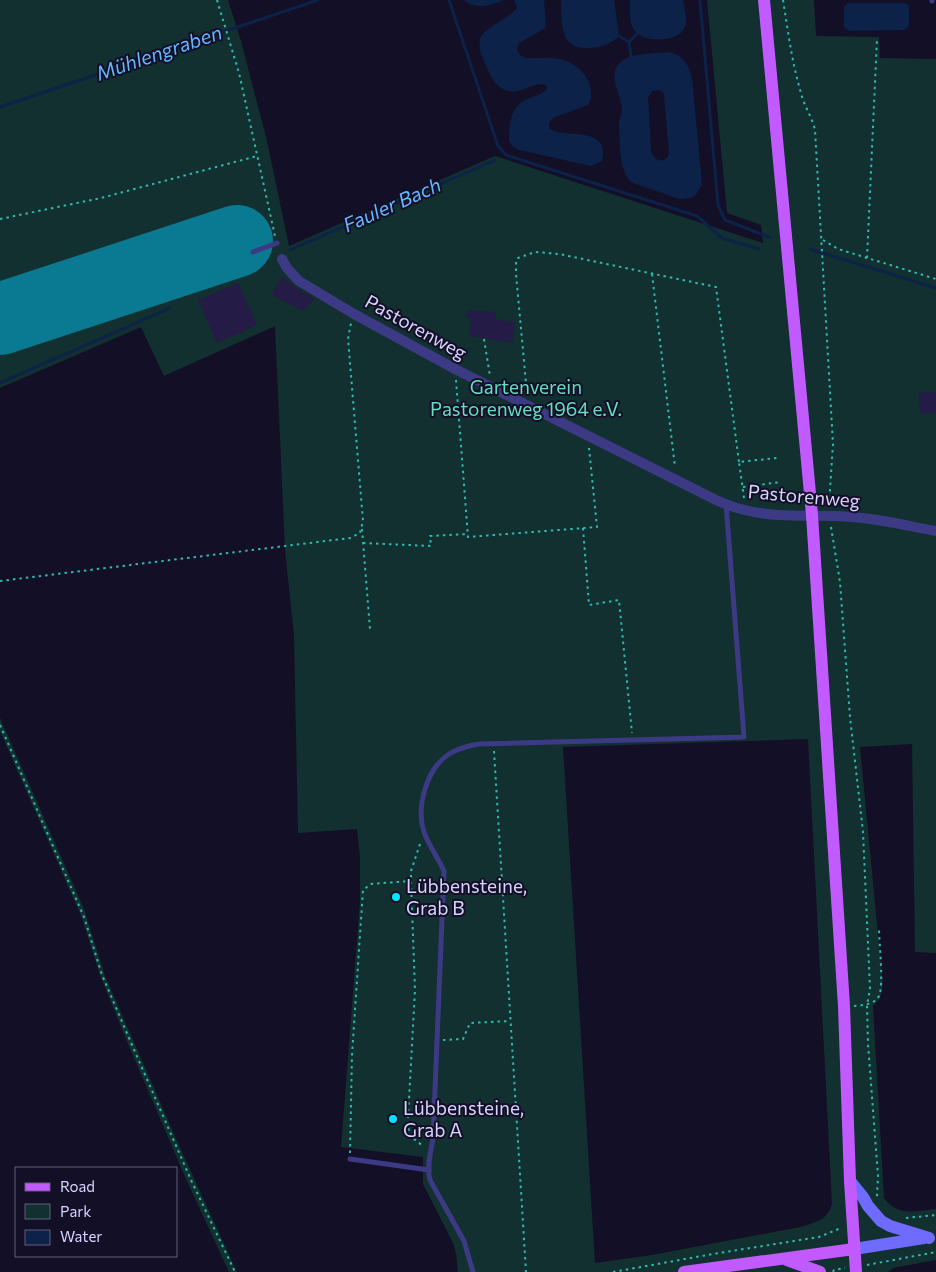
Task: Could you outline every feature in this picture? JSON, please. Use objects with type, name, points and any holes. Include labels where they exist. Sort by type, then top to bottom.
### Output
[{"type":"main road","points":[[764,0],[812,515],[844,1006],[850,1181],[856,1269]]},
{"type":"main road","points":[[850,1181],[881,1221],[890,1226],[932,1237]]},
{"type":"main road","points":[[684,1272],[932,1237]]},
{"type":"main road","points":[[784,1259],[820,1272]]},
{"type":"street","name":"Pastorenweg","points":[[282,259],[287,268],[299,281],[354,314],[528,407],[726,504],[746,510],[786,515],[865,518],[936,531]]},
{"type":"lane","points":[[254,252],[276,243]]},
{"type":"lane","points":[[474,1272],[464,1241],[430,1180],[428,1170],[433,1138],[444,871],[424,833],[422,821],[424,793],[431,776],[447,755],[478,744],[744,737],[726,504]]},
{"type":"lane","points":[[350,1159],[428,1170]]},
{"type":"path","points":[[217,0],[230,40],[258,156],[276,243]]},
{"type":"path","points":[[783,0],[798,82],[815,130],[824,260],[833,444],[829,503],[834,550],[840,582],[850,716],[863,832],[870,989],[867,1005],[868,1044],[878,1176],[878,1201]]},
{"type":"path","points":[[867,258],[876,39]]},
{"type":"path","points":[[0,219],[100,198],[258,156]]},
{"type":"path","points":[[822,239],[838,248],[867,258],[936,278]]},
{"type":"path","points":[[528,407],[516,274],[516,261],[518,258],[535,252],[559,254],[716,287],[746,510]]},
{"type":"path","points":[[652,274],[676,480]]},
{"type":"path","points":[[354,314],[348,339],[370,629]]},
{"type":"path","points":[[484,339],[492,388]]},
{"type":"path","points":[[455,369],[468,537],[597,527],[588,436]]},
{"type":"path","points":[[739,462],[778,458]]},
{"type":"path","points":[[742,487],[781,482]]},
{"type":"path","points":[[584,528],[589,605],[620,600],[633,740]]},
{"type":"path","points":[[0,581],[350,538],[360,533],[362,529]]},
{"type":"path","points":[[363,543],[431,546],[430,536],[468,534]]},
{"type":"path","points":[[0,725],[84,917],[102,975],[191,1180],[234,1272]]},
{"type":"path","points":[[493,744],[526,1272]]},
{"type":"path","points":[[424,833],[411,871],[415,990],[408,1118],[409,1135],[417,1143],[431,1151]]},
{"type":"path","points":[[350,1159],[352,1055],[363,890],[371,884],[411,881]]},
{"type":"path","points":[[844,1006],[867,1005],[875,1001],[879,995],[881,982],[879,928]]},
{"type":"path","points":[[436,1041],[463,1039],[470,1023],[510,1020]]},
{"type":"path","points":[[904,1218],[936,1215]]},
{"type":"path","points":[[613,1272],[818,1237],[838,1229],[853,1227]]},
{"type":"path","points":[[856,1269],[936,1252]]},
{"type":"green space","name":"Gartenverein Pastorenweg 1964 e.V.","points":[[0,0],[228,0],[241,41],[267,141],[289,246],[495,156],[763,243],[761,225],[727,213],[707,0],[814,0],[816,36],[879,37],[880,58],[936,59],[936,953],[915,952],[912,744],[860,747],[883,986],[880,998],[873,1006],[884,1198],[895,1208],[901,1210],[936,1209],[936,1260],[893,1268],[888,1272],[458,1272],[453,1243],[423,1184],[423,1157],[341,1147],[360,902],[360,857],[357,829],[298,833],[294,636],[285,550],[275,326],[164,376],[141,327],[0,388]],"holes":[[[808,739],[832,1203],[824,1217],[800,1227],[652,1255],[595,1263],[563,747]]]},
{"type":"green space","points":[[0,718],[84,909],[105,976],[237,1272],[229,1272],[186,1179],[126,1039],[100,975],[82,918],[0,731]]},
{"type":"water","points":[[464,0],[505,0],[479,6]]},
{"type":"water","points":[[514,0],[544,0],[546,26],[519,43],[517,49],[520,55],[530,58],[564,60],[580,70],[590,86],[591,96],[588,105],[555,117],[549,122],[549,128],[564,133],[592,137],[599,142],[603,149],[602,161],[591,166],[519,150],[513,147],[509,141],[511,118],[516,108],[520,103],[547,89],[546,85],[541,84],[519,91],[509,91],[501,88],[491,77],[482,55],[481,37],[517,8]]},
{"type":"water","points":[[561,0],[614,0],[619,36],[609,43],[595,48],[574,46],[569,42],[564,33]]},
{"type":"water","points":[[630,0],[683,0],[686,17],[685,27],[682,32],[669,38],[645,38],[634,30],[631,23]]},
{"type":"water","points":[[848,3],[905,3],[909,6],[909,26],[905,30],[849,31],[844,27],[844,7]]},
{"type":"water","points":[[669,52],[682,58],[692,78],[702,184],[696,195],[691,198],[679,199],[633,183],[628,179],[622,165],[619,124],[622,109],[615,82],[615,72],[618,65],[624,59],[642,54]],"holes":[[[659,90],[663,92],[669,154],[665,159],[661,160],[656,159],[651,152],[648,98],[652,91]]]},
{"type":"building","points":[[282,277],[315,299],[302,311],[271,294]]},
{"type":"building","points":[[238,283],[257,325],[217,343],[198,300]]},
{"type":"building","points":[[467,310],[496,312],[495,319],[515,322],[512,343],[469,336],[471,319],[466,318]]},
{"type":"building","points":[[919,392],[936,392],[936,413],[920,413]]},
{"type":"waterway","name":"Mühlengraben","points":[[0,107],[318,0]]},
{"type":"waterway","points":[[449,0],[498,146],[506,155],[697,216],[722,238],[759,249]]},
{"type":"waterway","points":[[700,0],[718,205],[725,220],[769,237]]},
{"type":"waterway","points":[[629,42],[637,34]]},
{"type":"waterway","points":[[619,36],[629,42]]},
{"type":"waterway","points":[[629,42],[631,57]]},
{"type":"waterway","name":"Fauler Bach","points":[[290,250],[495,160]]},
{"type":"waterway","points":[[810,249],[936,288]]},
{"type":"waterway","name":"Fauler Bach","points":[[0,383],[170,308]]},
{"type":"runway","points":[[0,319],[237,241]]},
{"type":"place","name":"Lübbensteine, Grab B","points":[[396,897]]},
{"type":"place","name":"Lübbensteine, Grab A","points":[[393,1119]]}]
